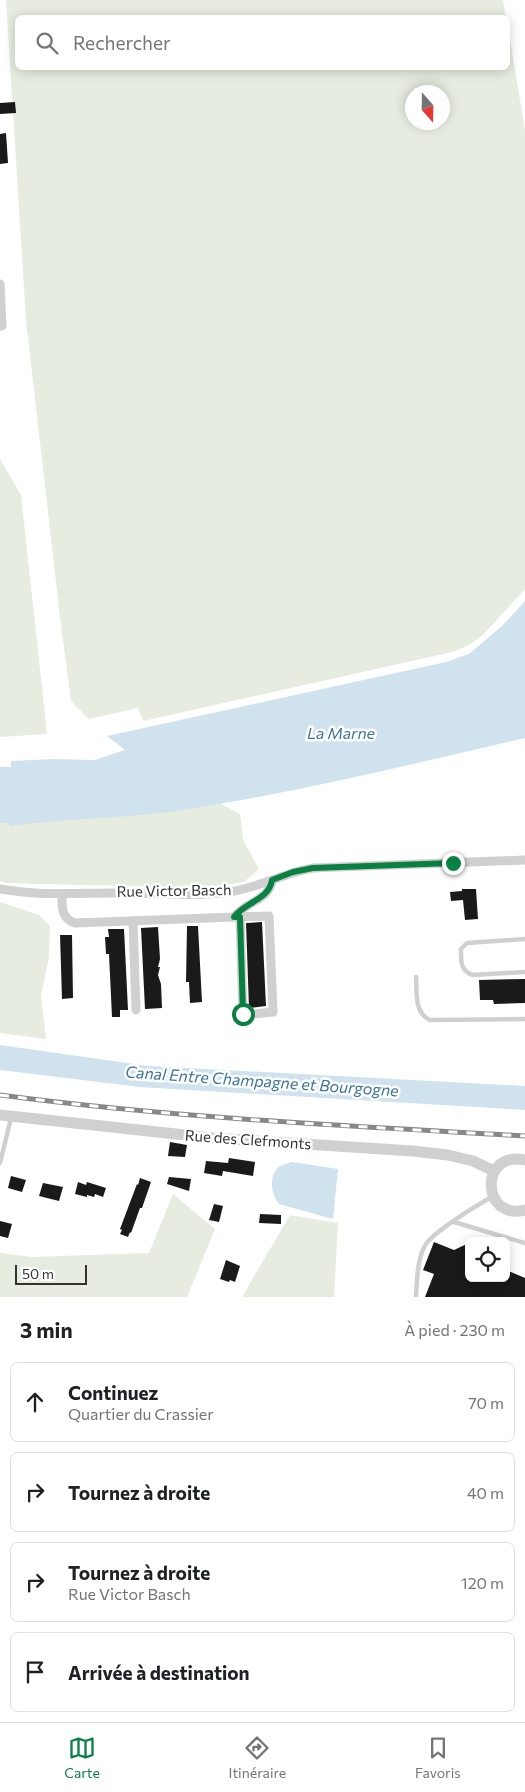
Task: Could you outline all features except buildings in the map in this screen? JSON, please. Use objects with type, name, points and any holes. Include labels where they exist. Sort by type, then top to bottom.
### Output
[{"type":"street","points":[[0,284],[2,326],[0,326]]},
{"type":"street","name":"Rue Victor Basch","points":[[0,889],[62,894],[215,894],[246,888],[293,872],[313,868],[525,860]]},
{"type":"street","points":[[62,894],[64,915],[75,923],[237,917],[269,916],[272,1012],[243,1014],[237,917],[244,907],[269,891],[272,880]]},
{"type":"street","points":[[134,921],[136,1010]]},
{"type":"street","name":"Rue des Clefmonts","points":[[6,1116],[213,1138],[440,1154],[472,1161],[494,1172]]},
{"type":"street","points":[[524,1211],[516,1212],[500,1206],[493,1197],[491,1186],[494,1172],[505,1161],[512,1159],[525,1160]]},
{"type":"lane","points":[[525,939],[467,943],[461,950],[461,965],[469,974],[525,972]]},
{"type":"lane","points":[[416,977],[418,1007],[424,1017],[430,1020],[525,1019]]},
{"type":"lane","points":[[0,1163],[6,1116]]},
{"type":"lane","points":[[416,1297],[418,1270],[425,1245],[436,1234],[476,1206],[493,1197]]},
{"type":"lane","points":[[454,1222],[525,1243]]},
{"type":"shaded area","points":[[6,0],[503,0],[506,15],[15,15],[15,70],[510,70],[510,40],[525,130],[525,589],[483,635],[469,645],[452,652],[143,721],[138,708],[89,719],[71,701],[26,320]]},
{"type":"shaded area","points":[[0,459],[21,495],[47,734],[0,737]]},
{"type":"shaded area","points":[[210,798],[240,814],[243,840],[259,869],[244,882],[205,888],[6,883],[0,881],[0,809]]},
{"type":"shaded area","points":[[0,902],[39,915],[50,926],[49,956],[41,996],[46,1039],[0,1033]]},
{"type":"shaded area","points":[[173,1194],[215,1229],[187,1297],[0,1297],[0,1253],[32,1257],[149,1253]]},
{"type":"shaded area","points":[[290,1215],[338,1223],[334,1297],[242,1297]]},
{"type":"water","name":"La Marne","points":[[525,601],[525,738],[308,787],[220,804],[135,816],[52,821],[10,826],[10,823],[0,823],[0,767],[11,767],[11,761],[95,760],[125,750],[107,736],[446,662],[469,654],[502,626]]},
{"type":"water","name":"Canal Entre Champagne et Bourgogne","points":[[0,1045],[148,1066],[525,1086],[525,1110],[140,1087],[0,1070]]},
{"type":"water","points":[[292,1162],[338,1169],[333,1219],[279,1204],[276,1200],[272,1185],[274,1174],[280,1166]]},
{"type":"railway","points":[[0,1095],[131,1110],[328,1125],[525,1136]]},
{"type":"route","points":[[243,1014],[240,917],[234,917],[244,907],[265,895],[272,886],[272,880],[293,872],[313,868],[453,863]]}]
